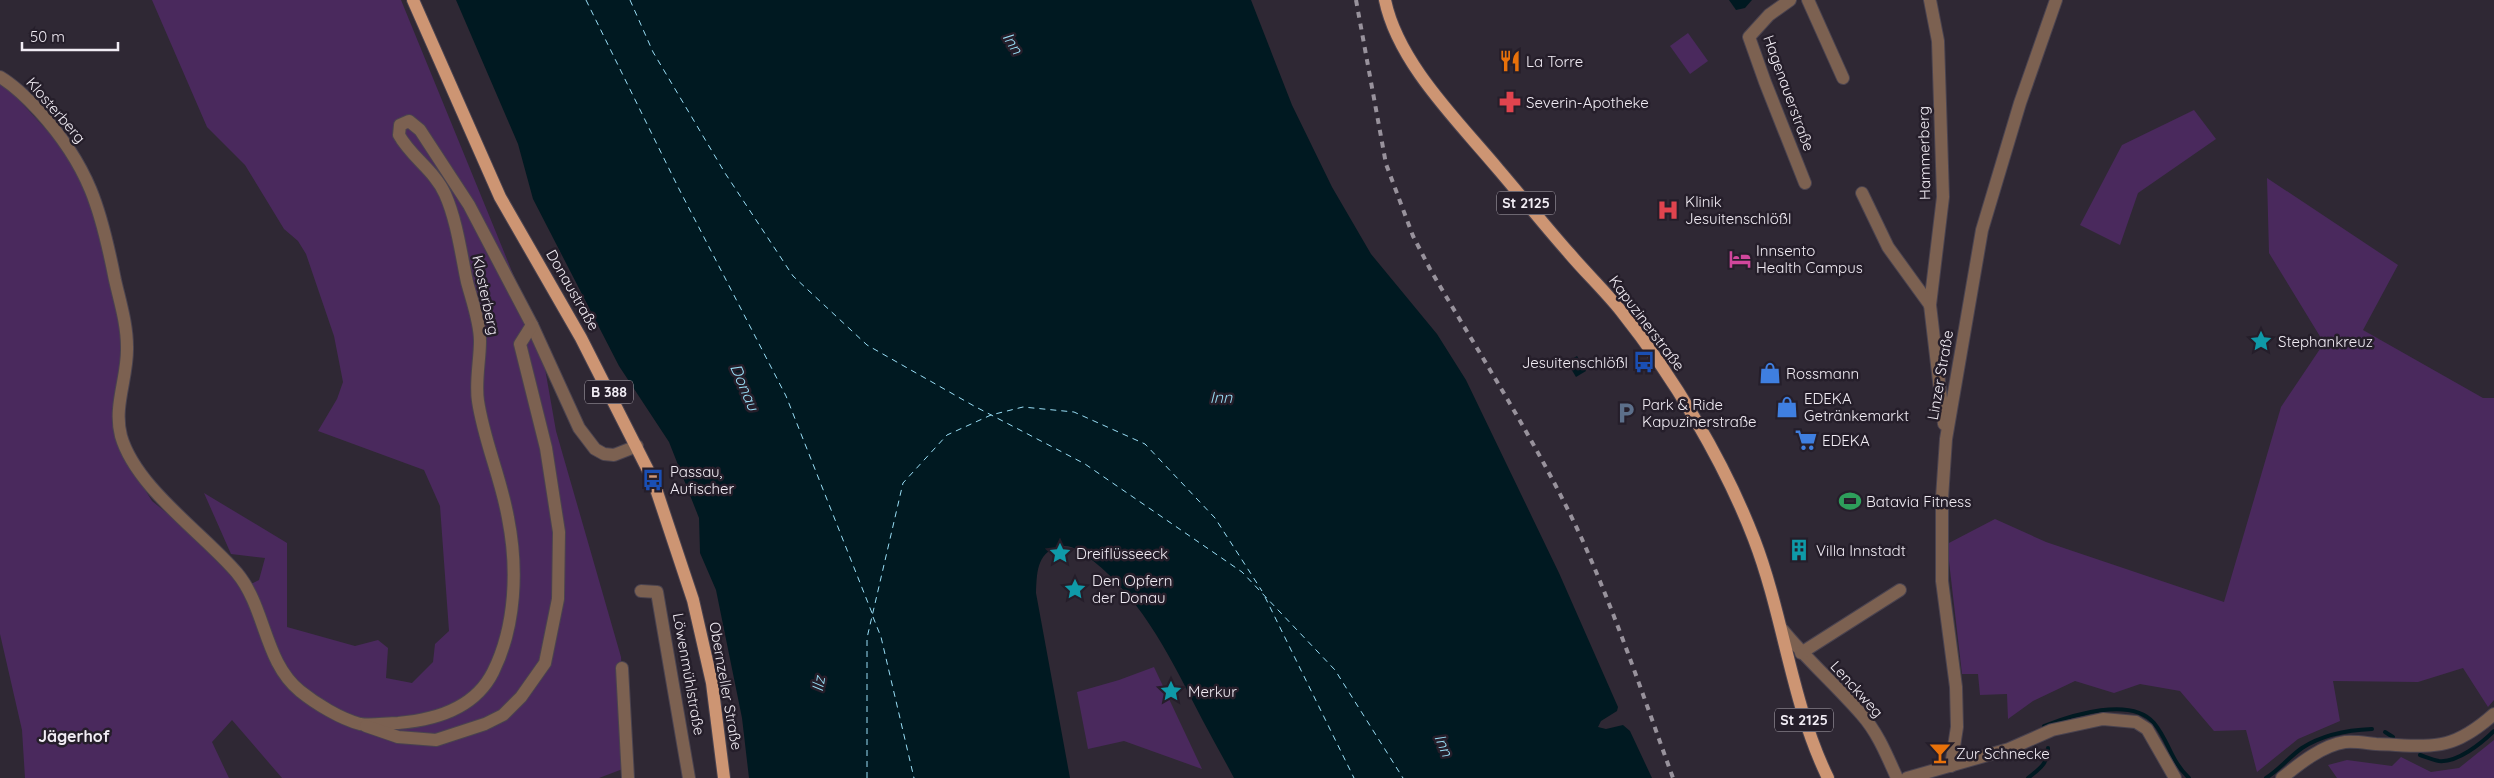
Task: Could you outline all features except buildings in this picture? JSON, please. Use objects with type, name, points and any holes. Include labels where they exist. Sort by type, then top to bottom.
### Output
[{"type":"main road","name":"Donaustraße","points":[[414,0],[500,197],[581,338],[653,480],[694,600]]},
{"type":"main road","name":"Kapuzinerstraße","points":[[1386,0],[1388,12],[1406,50],[1435,95],[1568,253],[1619,309],[1670,380],[1713,452],[1754,538],[1781,628],[1801,712],[1813,748],[1828,778]]},
{"type":"main road","name":"Obernzeller Straße","points":[[694,600],[712,683],[724,778]]},
{"type":"street","name":"Hagenauerstraße","points":[[1790,0],[1769,15],[1749,37],[1764,82],[1805,183]]},
{"type":"street","points":[[1808,0],[1843,78]]},
{"type":"street","name":"Hammerberg","points":[[1930,0],[1938,41],[1943,197],[1930,305],[1946,439]]},
{"type":"street","name":"Linzer Straße","points":[[1950,766],[1957,727],[1956,687],[1942,580],[1942,498],[1946,439],[1982,230],[2020,103],[2056,0]]},
{"type":"street","name":"Klosterberg","points":[[0,77],[22,93],[60,135],[74,154],[87,178],[110,251],[126,326],[127,360],[118,417],[122,440],[138,469],[170,507],[239,576],[260,614],[273,653],[299,691],[361,724],[398,737],[417,740],[436,740],[463,732],[502,715],[521,697],[545,663],[558,599],[559,532],[546,448],[520,344],[532,325]]},
{"type":"street","name":"Klosterberg","points":[[361,724],[400,722],[435,717],[460,707],[480,692],[492,674],[502,648],[515,587],[508,517],[478,398],[480,336],[460,252],[446,195],[432,174],[399,135],[400,126],[404,122],[409,121],[420,130],[456,184],[532,325],[579,428],[595,450],[604,454],[614,455],[637,446]]},
{"type":"street","name":"Hammerberg","points":[[1862,192],[1888,247],[1930,305]]},
{"type":"street","points":[[1801,653],[1900,590]]},
{"type":"street","name":"Löwenmühlstraße","points":[[641,591],[657,592],[689,778]]},
{"type":"street","name":"Lenckweg","points":[[1781,628],[1801,653],[1863,716],[1882,745],[1897,778]]},
{"type":"street","points":[[622,668],[628,778]]},
{"type":"street","points":[[2282,778],[2321,751],[2344,742],[2430,746],[2452,743],[2478,728],[2494,714]]},
{"type":"street","points":[[1908,778],[2009,749],[2052,730],[2103,719],[2136,722],[2147,729],[2175,778]]},
{"type":"shaded area","points":[[152,0],[401,0],[540,340],[556,431],[621,657],[628,767],[599,778],[282,778],[232,720],[212,742],[229,778],[25,778],[22,730],[0,634],[0,84],[7,87],[53,137],[81,173],[91,203],[120,324],[121,371],[112,417],[118,438],[131,467],[152,501],[179,523],[243,588],[259,580],[265,558],[231,554],[204,493],[287,543],[287,627],[355,646],[378,640],[388,648],[386,678],[412,683],[433,662],[435,644],[449,631],[440,506],[424,470],[318,431],[337,399],[343,382],[334,336],[306,254],[298,241],[284,229],[245,165],[207,127]]},
{"type":"shaded area","points":[[1688,33],[1708,61],[1690,74],[1670,46]]},
{"type":"shaded area","points":[[2194,110],[2216,139],[2138,193],[2120,245],[2080,225],[2122,145]]},
{"type":"shaded area","points":[[2267,178],[2398,265],[2363,330],[2483,398],[2494,398],[2494,700],[2488,707],[2463,668],[2418,682],[2333,681],[2340,721],[2298,739],[2257,772],[2246,730],[2214,731],[2180,691],[2140,684],[2114,693],[2075,681],[2033,701],[2008,719],[2007,694],[1980,695],[1978,674],[1962,674],[1947,544],[1995,519],[2046,542],[2224,602],[2281,407],[2324,343],[2269,253]]},
{"type":"shaded area","points":[[1154,667],[1202,769],[1124,741],[1088,749],[1077,692],[1119,680]]},
{"type":"shaded area","points":[[2494,740],[2494,778],[2337,778],[2328,765],[2347,760],[2392,766],[2401,757],[2431,772],[2459,768]]},
{"type":"water","points":[[456,0],[1251,0],[1292,105],[1332,187],[1371,254],[1437,334],[1466,380],[1559,573],[1618,707],[1617,711],[1601,721],[1598,727],[1606,729],[1623,725],[1630,731],[1652,778],[1234,778],[1169,656],[1143,614],[1111,577],[1085,554],[1068,546],[1063,546],[1051,550],[1042,559],[1039,566],[1036,593],[1070,778],[749,778],[742,718],[716,590],[700,553],[699,518],[669,442],[619,366],[533,199],[518,144]]},
{"type":"water","points":[[1729,0],[1752,0],[1745,8],[1736,10]]},
{"type":"water","points":[[1577,356],[1586,371],[1576,377],[1567,362]]},
{"type":"waterway","points":[[2044,726],[2070,717],[2101,710],[2116,709],[2144,715],[2154,723],[2178,764],[2189,778]]},
{"type":"waterway","points":[[2266,778],[2310,743],[2344,732],[2372,729]]},
{"type":"waterway","points":[[2420,755],[2439,761],[2454,759],[2476,746],[2494,731]]},
{"type":"waterway","points":[[2385,732],[2393,737]]},
{"type":"waterway","points":[[2028,778],[2045,762],[2048,748]]},
{"type":"ferry route","points":[[586,0],[678,187],[786,396],[872,613]]},
{"type":"ferry route","points":[[630,0],[653,52],[725,173],[793,276],[867,345],[974,406],[1085,464],[1242,572],[1335,670],[1403,778]]},
{"type":"ferry route","points":[[867,778],[867,638],[903,483],[947,435],[991,415],[1023,407],[1074,412],[1145,444],[1215,518],[1262,591]]},
{"type":"ferry route","points":[[1265,597],[1354,778]]},
{"type":"ferry route","points":[[873,617],[881,637],[914,778]]},
{"type":"railway","points":[[1356,0],[1386,164],[1413,236],[1430,269],[1528,435],[1581,537],[1618,626],[1673,778]]},
{"type":"place","name":"La Torre","points":[[1510,61]]},
{"type":"place","name":"Severin-Apotheke","points":[[1510,102]]},
{"type":"place","name":"Klinik Jesuitenschlößl","points":[[1668,210]]},
{"type":"place","name":"Innsento Health Campus","points":[[1740,259]]},
{"type":"place","name":"Stephankreuz","points":[[2261,341]]},
{"type":"place","name":"Jesuitenschlößl","points":[[1644,362]]},
{"type":"place","name":"Rossmann","points":[[1770,373]]},
{"type":"place","name":"EDEKA Getränkemarkt","points":[[1787,407]]},
{"type":"place","name":"Park & Ride Kapuzinerstraße","points":[[1626,413]]},
{"type":"place","name":"EDEKA","points":[[1806,440]]},
{"type":"place","name":"Passau, Aufischer","points":[[653,480]]},
{"type":"place","name":"Batavia Fitness","points":[[1850,501]]},
{"type":"place","name":"Villa Innstadt","points":[[1799,550]]},
{"type":"place","name":"Dreiflüsseeck","points":[[1060,553]]},
{"type":"place","name":"Den Opfern der Donau","points":[[1075,589]]},
{"type":"place","name":"Merkur","points":[[1171,691]]},
{"type":"place","name":"Zur Schnecke","points":[[1940,753]]},
{"type":"district","name":"Jägerhof","points":[[74,736]]},
{"type":"water label","name":"Inn","points":[[1013,43]]},
{"type":"water label","name":"Donau","points":[[745,387]]},
{"type":"water label","name":"Inn","points":[[1221,397]]},
{"type":"water label","name":"Ilz","points":[[818,684]]},
{"type":"water label","name":"Inn","points":[[1444,745]]}]
